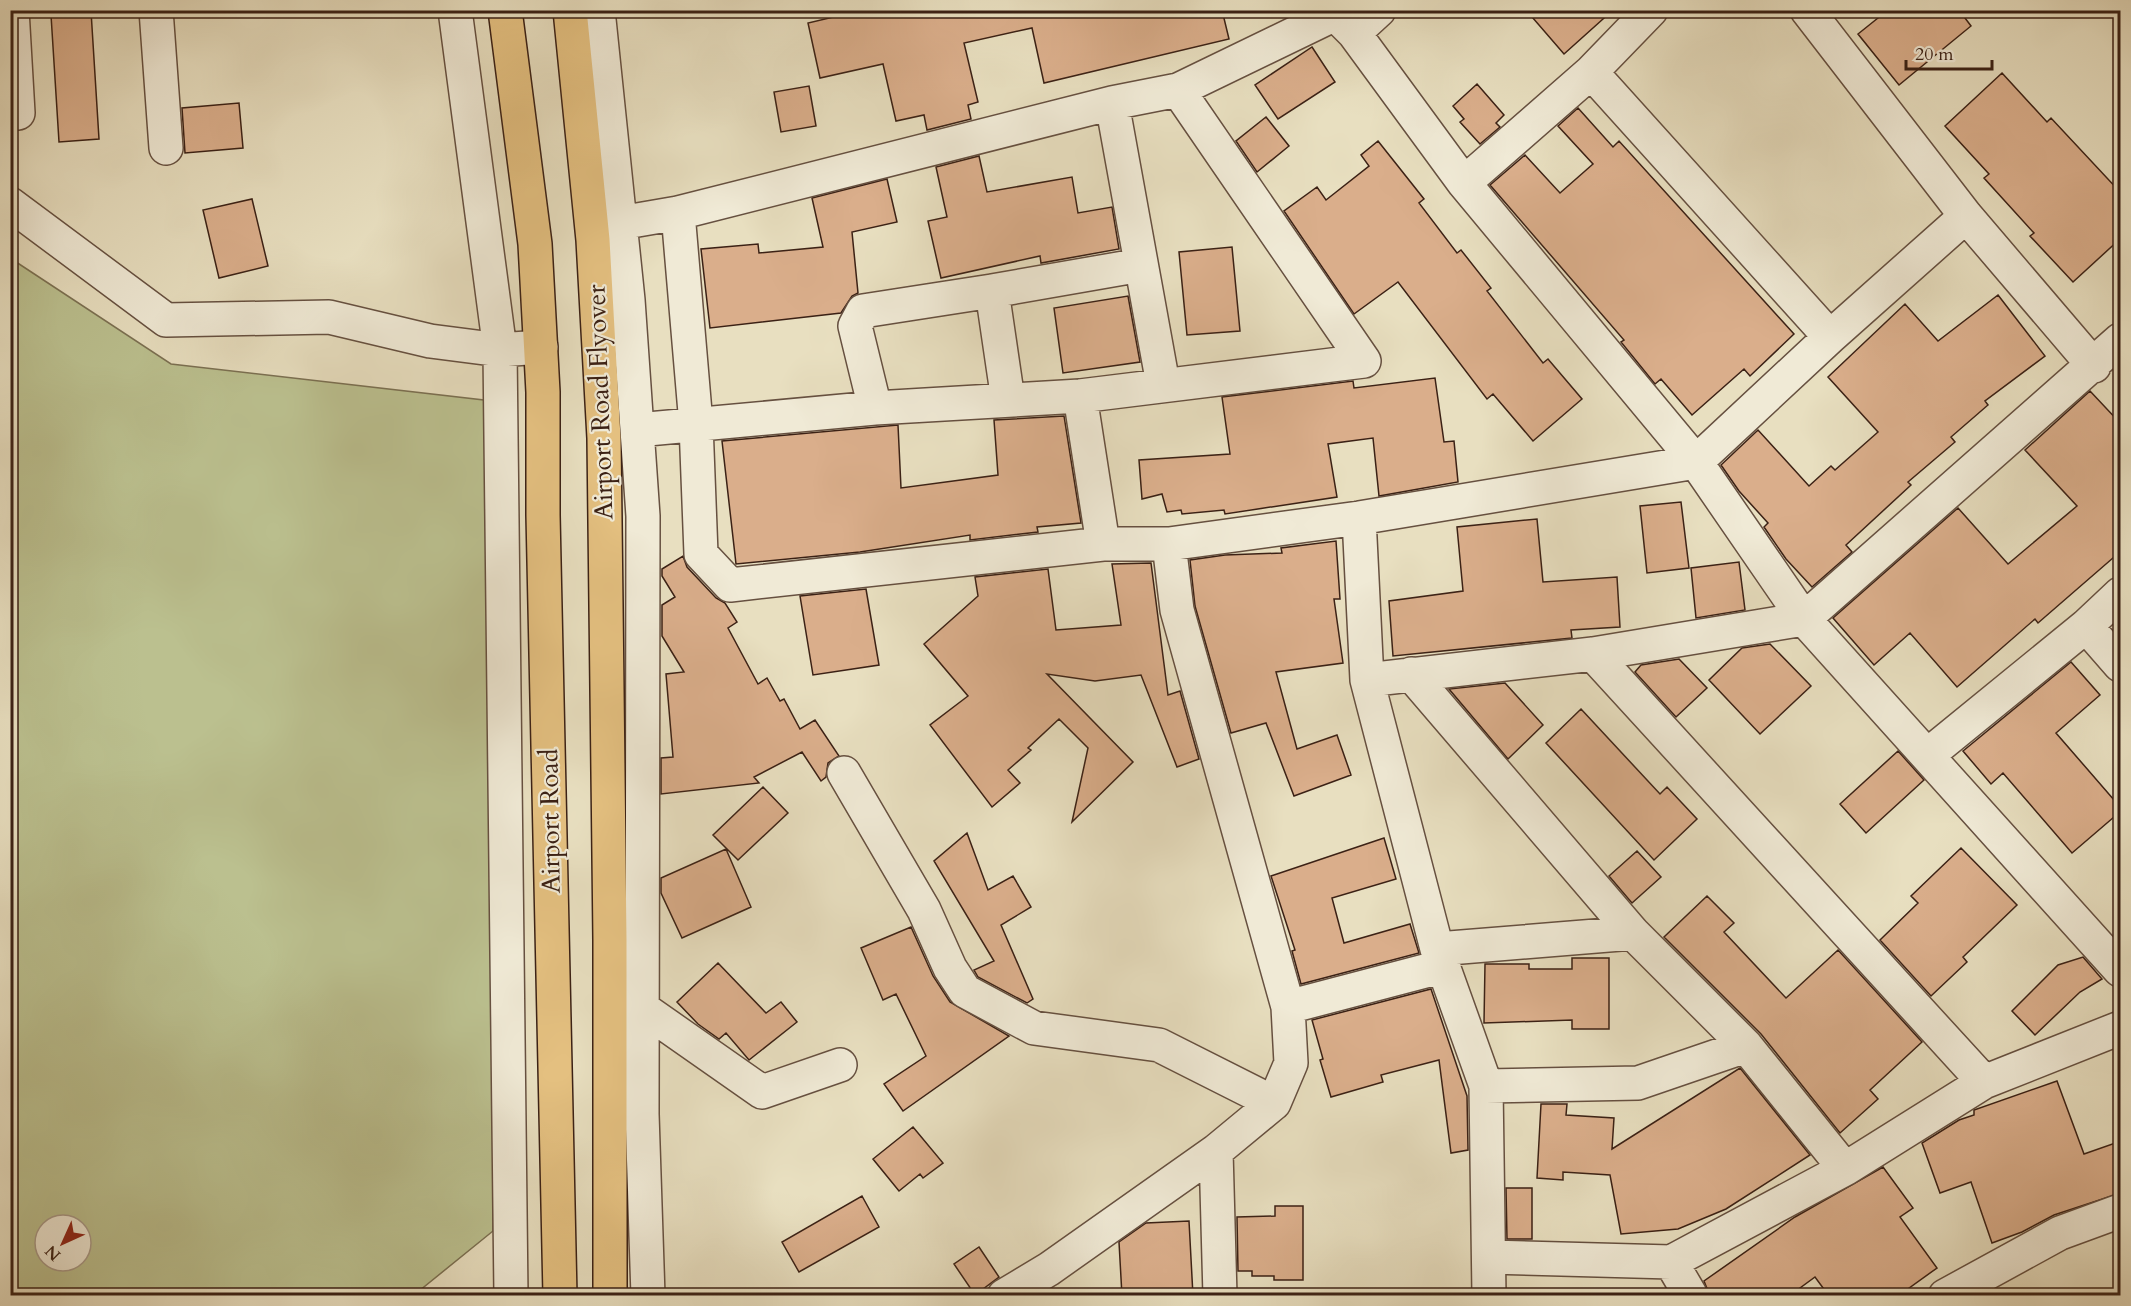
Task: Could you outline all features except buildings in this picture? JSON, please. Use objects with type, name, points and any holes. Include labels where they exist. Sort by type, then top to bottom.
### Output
[{"type":"main road","points":[[505,10],[535,244],[541,347]]},
{"type":"main road","name":"Airport Road Flyover","points":[[570,10],[593,240],[604,438],[609,794],[610,1296]]},
{"type":"main road","name":"Airport Road","points":[[541,347],[560,1296]]},
{"type":"street","points":[[12,10],[18,113]]},
{"type":"street","points":[[156,10],[166,148]]},
{"type":"street","points":[[456,10],[500,350],[511,1296]]},
{"type":"street","points":[[598,10],[620,223],[643,516],[642,1008],[648,1296]]},
{"type":"street","points":[[620,223],[678,213],[1112,103],[1178,90],[1339,19],[1379,10]]},
{"type":"street","points":[[1464,183],[1591,72],[1651,10]]},
{"type":"street","points":[[1807,10],[1966,216],[2094,366]]},
{"type":"street","points":[[1339,19],[1464,183],[1696,462],[1804,619],[1929,754],[2121,970]]},
{"type":"street","points":[[1591,72],[1830,337]]},
{"type":"street","points":[[637,430],[875,408],[1080,396],[1364,361],[1178,90]]},
{"type":"street","points":[[1112,103],[1163,384]]},
{"type":"street","points":[[10,204],[166,320],[329,317],[430,341],[500,350],[541,347]]},
{"type":"street","points":[[678,213],[696,424],[701,554],[729,585],[1103,544],[1169,544],[1359,518],[1696,462],[1830,337],[1966,216]]},
{"type":"street","points":[[875,408],[855,326],[863,311],[1141,265]]},
{"type":"street","points":[[992,291],[1008,400]]},
{"type":"street","points":[[1366,680],[1593,654],[1804,619],[2121,340]]},
{"type":"street","points":[[1080,396],[1103,544]]},
{"type":"street","points":[[1359,518],[1366,680],[1440,957],[1486,1086],[1489,1296]]},
{"type":"street","points":[[1004,1296],[1050,1282],[1216,1151],[1274,1103],[1291,1063],[1288,1007],[1177,610],[1169,544]]},
{"type":"street","points":[[1929,754],[2086,626],[2121,594]]},
{"type":"street","points":[[2086,626],[2121,665]]},
{"type":"street","points":[[1593,654],[1984,1082]]},
{"type":"street","points":[[1411,674],[1633,933],[1746,1046],[1845,1169]]},
{"type":"street","points":[[844,773],[924,910],[950,968],[965,991],[1034,1028],[1159,1045],[1274,1103]]},
{"type":"street","points":[[609,794],[642,795]]},
{"type":"street","points":[[1288,1007],[1440,957],[1633,933]]},
{"type":"street","points":[[642,1008],[762,1092],[840,1065]]},
{"type":"street","points":[[1489,1257],[1671,1262],[1845,1169],[1984,1082],[2121,1028]]},
{"type":"street","points":[[1486,1086],[1638,1083],[1746,1046]]},
{"type":"street","points":[[1216,1151],[1220,1296]]},
{"type":"street","points":[[1945,1296],[1986,1286],[2060,1233],[2121,1211]]},
{"type":"street","points":[[1671,1262],[1691,1296]]},
{"type":"green space","points":[[10,258],[171,364],[501,402],[493,1231],[414,1295],[11,1295]]}]
